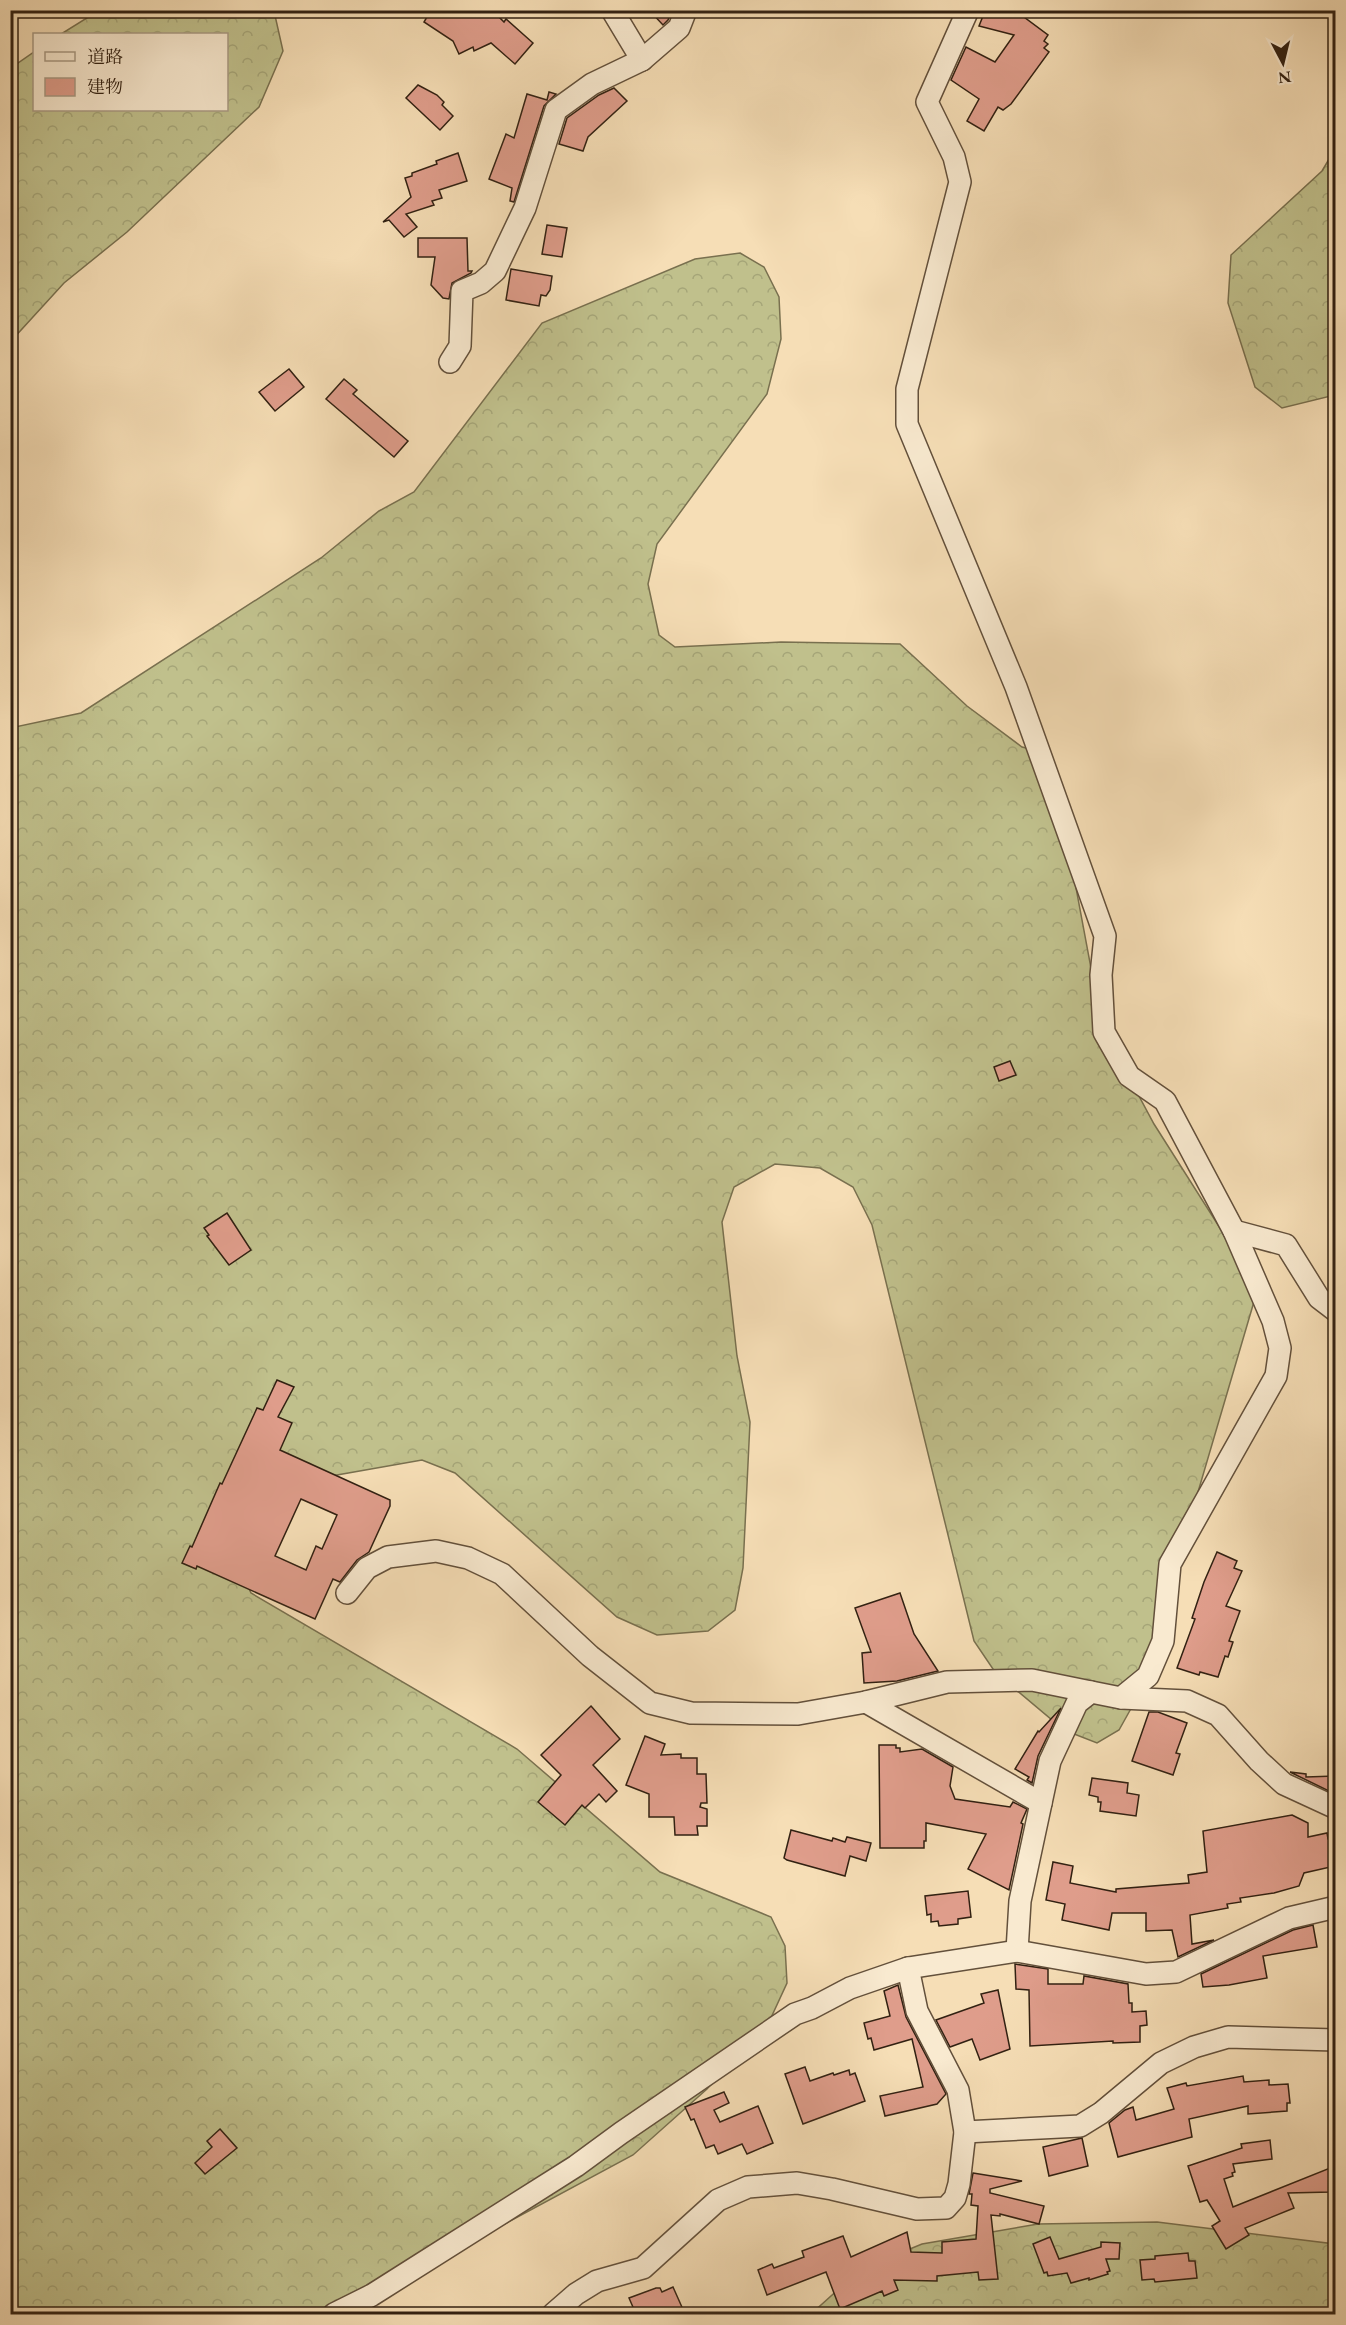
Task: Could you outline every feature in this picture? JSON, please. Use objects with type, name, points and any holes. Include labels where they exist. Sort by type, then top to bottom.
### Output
[{"type":"street","points":[[612,10],[642,60]]},
{"type":"street","points":[[450,362],[460,346],[462,291],[481,283],[495,271],[525,208],[556,110],[592,84],[642,60],[679,28],[686,10]]},
{"type":"street","points":[[968,10],[927,102],[954,158],[960,182],[907,389],[907,424],[1016,687],[1105,936],[1101,975],[1104,1032],[1129,1076],[1165,1101],[1234,1231],[1274,1321],[1280,1348],[1276,1376],[1170,1564],[1163,1641],[1148,1676],[1121,1698]]},
{"type":"street","points":[[1234,1231],[1286,1245],[1319,1298],[1335,1311]]},
{"type":"street","points":[[347,1593],[367,1568],[388,1557],[436,1551],[468,1558],[502,1574],[590,1656],[650,1702],[691,1713],[740,1715],[798,1713],[866,1702],[946,1682],[1032,1680],[1121,1698],[1187,1701],[1218,1715],[1258,1761],[1284,1784],[1335,1808]]},
{"type":"street","points":[[1017,1951],[1020,1901],[1050,1761],[1077,1703],[1091,1692]]},
{"type":"street","points":[[866,1702],[1041,1803]]},
{"type":"street","points":[[334,2314],[372,2295],[576,2166],[795,2014],[812,2008],[850,1988],[908,1968],[1017,1951],[1146,1974],[1176,1972],[1289,1918],[1335,1907]]},
{"type":"street","points":[[553,2314],[576,2294],[597,2281],[643,2268],[718,2200],[748,2187],[797,2183],[917,2209],[946,2208],[955,2198],[959,2184],[965,2132],[958,2090],[917,2011],[908,1968]]},
{"type":"street","points":[[965,2132],[1080,2126],[1101,2113],[1161,2063],[1194,2047],[1228,2037],[1335,2040]]},
{"type":"green space","points":[[98,11],[274,11],[283,51],[259,107],[127,232],[64,283],[11,341],[11,68],[33,53],[33,111],[228,111],[228,33],[63,33]]},
{"type":"green space","points":[[1335,149],[1335,395],[1282,408],[1255,387],[1228,303],[1231,255],[1322,171]]},
{"type":"green space","points":[[740,253],[764,267],[779,297],[781,339],[767,394],[657,544],[648,584],[659,635],[675,647],[781,642],[900,644],[967,706],[1022,747],[1051,754],[1102,1027],[1154,1124],[1258,1288],[1138,1696],[1119,1730],[1097,1743],[1064,1730],[995,1672],[974,1641],[872,1225],[853,1187],[820,1168],[775,1164],[734,1187],[722,1222],[737,1356],[750,1422],[743,1568],[735,1610],[708,1631],[657,1635],[617,1617],[455,1473],[422,1460],[320,1478],[236,1561],[251,1593],[517,1749],[660,1872],[771,1917],[785,1946],[787,1983],[769,2022],[707,2089],[633,2155],[337,2314],[11,2314],[10,728],[81,713],[321,558],[379,511],[414,492],[542,323],[695,259]]},
{"type":"green space","points":[[1157,2222],[1335,2244],[1335,2314],[811,2314],[861,2269],[922,2244],[1038,2224]]},
{"type":"building","points":[[431,10],[492,10],[504,22],[506,19],[533,43],[515,64],[491,43],[474,51],[473,47],[459,54],[453,41],[424,22]]},
{"type":"building","points":[[649,10],[672,10],[663,25]]},
{"type":"building","points":[[996,10],[1028,10],[1024,17],[1048,35],[1044,41],[1048,44],[1044,48],[1049,52],[1011,104],[1003,110],[998,107],[984,131],[967,121],[979,99],[951,80],[966,47],[995,62],[1014,35],[979,26],[985,11],[994,14]]},
{"type":"building","points":[[418,85],[437,95],[444,102],[442,105],[453,116],[440,130],[406,98]]},
{"type":"building","points":[[614,88],[627,101],[588,137],[583,151],[559,144],[567,118],[599,95]]},
{"type":"building","points":[[549,92],[556,94],[544,106],[514,202],[510,201],[512,188],[489,179],[506,134],[514,138],[527,94],[547,100]]},
{"type":"building","points":[[458,153],[467,181],[439,190],[442,198],[432,201],[434,205],[406,214],[417,227],[404,237],[389,220],[383,222],[411,197],[405,178],[437,164],[436,161]]},
{"type":"building","points":[[547,225],[567,228],[562,257],[542,254]]},
{"type":"building","points":[[418,238],[467,238],[468,271],[472,271],[452,283],[449,299],[443,298],[431,285],[435,257],[418,257]]},
{"type":"building","points":[[511,269],[552,276],[550,290],[546,296],[541,295],[539,306],[506,300]]},
{"type":"building","points":[[289,369],[304,387],[275,411],[259,392]]},
{"type":"building","points":[[344,379],[357,390],[353,394],[408,441],[394,457],[326,399]]},
{"type":"building","points":[[1010,1061],[1016,1075],[999,1081],[994,1067]]},
{"type":"building","points":[[227,1213],[251,1250],[229,1265],[207,1236],[209,1235],[204,1228]]},
{"type":"building","points":[[277,1380],[294,1387],[278,1417],[292,1423],[280,1450],[390,1500],[390,1506],[369,1552],[357,1560],[340,1582],[333,1579],[315,1619],[197,1566],[196,1569],[182,1563],[190,1546],[192,1547],[257,1408],[263,1410]],"holes":[[[301,1499],[337,1515],[322,1549],[316,1546],[306,1570],[275,1556]]]},
{"type":"building","points":[[1217,1552],[1237,1561],[1234,1568],[1242,1571],[1226,1606],[1240,1611],[1229,1641],[1233,1642],[1228,1657],[1225,1656],[1218,1677],[1200,1672],[1199,1675],[1177,1668],[1195,1619],[1192,1618],[1204,1582]]},
{"type":"building","points":[[900,1593],[914,1634],[938,1671],[897,1681],[864,1683],[862,1653],[871,1652],[855,1608]]},
{"type":"building","points":[[591,1706],[620,1739],[593,1765],[617,1791],[606,1802],[599,1794],[585,1808],[582,1805],[565,1825],[538,1802],[561,1775],[541,1755]]},
{"type":"building","points":[[1061,1708],[1038,1756],[1032,1783],[1027,1780],[1029,1777],[1015,1769],[1038,1731]]},
{"type":"building","points":[[1149,1712],[1158,1712],[1187,1723],[1176,1753],[1180,1754],[1173,1775],[1132,1761]]},
{"type":"building","points":[[645,1736],[665,1744],[661,1755],[681,1754],[681,1758],[697,1758],[697,1774],[706,1774],[707,1803],[701,1803],[700,1807],[707,1809],[707,1826],[697,1826],[698,1835],[675,1835],[674,1817],[649,1817],[649,1794],[626,1785]]},
{"type":"building","points":[[879,1745],[896,1745],[896,1748],[900,1748],[900,1752],[922,1749],[953,1767],[950,1786],[955,1799],[1010,1807],[1013,1802],[1027,1809],[1021,1823],[1023,1824],[1009,1890],[968,1869],[986,1834],[926,1823],[924,1848],[880,1848]]},
{"type":"building","points":[[1290,1772],[1306,1774],[1306,1777],[1335,1776],[1335,1794]]},
{"type":"building","points":[[1092,1778],[1128,1783],[1127,1793],[1139,1795],[1136,1816],[1100,1811],[1101,1802],[1098,1802],[1098,1797],[1089,1795]]},
{"type":"building","points":[[1292,1815],[1308,1823],[1308,1837],[1327,1833],[1328,1839],[1335,1838],[1335,1866],[1304,1873],[1299,1886],[1274,1893],[1240,1898],[1241,1902],[1227,1904],[1228,1908],[1190,1915],[1192,1944],[1214,1940],[1178,1957],[1172,1930],[1146,1931],[1146,1913],[1112,1913],[1109,1930],[1062,1920],[1065,1904],[1046,1900],[1053,1862],[1073,1866],[1070,1883],[1116,1892],[1116,1889],[1189,1883],[1188,1875],[1207,1872],[1203,1831]]},
{"type":"building","points":[[791,1830],[832,1841],[833,1838],[845,1842],[847,1837],[871,1843],[866,1861],[850,1856],[845,1876],[787,1860],[784,1858]]},
{"type":"building","points":[[968,1891],[971,1917],[958,1919],[958,1924],[939,1926],[938,1921],[931,1922],[931,1914],[927,1915],[925,1896]]},
{"type":"building","points":[[1313,1925],[1317,1947],[1263,1956],[1267,1978],[1203,1987],[1201,1974],[1293,1930]]},
{"type":"building","points":[[1015,1964],[1048,1969],[1048,1984],[1083,1984],[1084,1976],[1128,1984],[1132,2012],[1146,2011],[1147,2025],[1140,2026],[1140,2042],[1113,2043],[1113,2041],[1030,2046],[1029,1990],[1016,1989]]},
{"type":"building","points":[[898,1985],[906,2017],[946,2094],[937,2104],[885,2116],[880,2096],[923,2087],[912,2039],[874,2050],[871,2038],[868,2039],[864,2023],[890,2016],[884,1991]]},
{"type":"building","points":[[998,1990],[1010,2049],[980,2060],[972,2039],[950,2047],[936,2020],[984,2003],[981,1994]]},
{"type":"building","points":[[805,2067],[810,2081],[849,2070],[850,2075],[855,2073],[865,2101],[803,2124],[785,2074]]},
{"type":"building","points":[[1243,2076],[1244,2082],[1269,2080],[1269,2085],[1288,2084],[1290,2103],[1287,2103],[1287,2111],[1248,2114],[1248,2106],[1189,2119],[1192,2137],[1118,2157],[1109,2123],[1125,2110],[1133,2107],[1136,2120],[1174,2109],[1167,2088],[1186,2083],[1187,2086]]},
{"type":"building","points":[[724,2092],[729,2103],[714,2110],[720,2122],[758,2106],[773,2143],[747,2154],[742,2144],[718,2154],[714,2145],[706,2148],[694,2119],[691,2120],[685,2107]]},
{"type":"building","points":[[220,2129],[237,2148],[205,2174],[195,2163],[212,2147],[207,2141]]},
{"type":"building","points":[[1082,2138],[1088,2166],[1049,2176],[1043,2147]]},
{"type":"building","points":[[1270,2140],[1272,2159],[1233,2164],[1235,2172],[1232,2173],[1233,2176],[1224,2179],[1233,2207],[1335,2166],[1335,2185],[1331,2185],[1331,2192],[1288,2193],[1294,2208],[1245,2228],[1249,2235],[1226,2249],[1212,2226],[1220,2221],[1207,2200],[1200,2202],[1188,2166],[1242,2148],[1241,2144]]},
{"type":"building","points":[[973,2173],[1022,2181],[990,2189],[990,2193],[1044,2206],[1039,2224],[1000,2214],[1000,2216],[991,2215],[998,2279],[979,2280],[978,2272],[937,2276],[937,2281],[894,2280],[898,2290],[884,2296],[882,2291],[840,2309],[826,2272],[767,2295],[758,2270],[772,2264],[774,2268],[804,2257],[802,2251],[843,2236],[851,2257],[907,2232],[911,2252],[942,2253],[942,2242],[976,2239],[978,2206],[971,2205],[972,2194],[969,2194]]},
{"type":"building","points":[[1050,2237],[1059,2259],[1101,2247],[1101,2242],[1120,2243],[1119,2259],[1106,2259],[1110,2271],[1107,2272],[1108,2274],[1089,2280],[1089,2278],[1071,2283],[1067,2273],[1048,2276],[1047,2272],[1044,2273],[1033,2244]]},
{"type":"building","points":[[1188,2253],[1189,2261],[1195,2261],[1197,2278],[1155,2282],[1154,2279],[1142,2280],[1140,2260]]},
{"type":"building","points":[[673,2287],[685,2314],[636,2314],[629,2298],[656,2288],[660,2288],[662,2292]]}]
